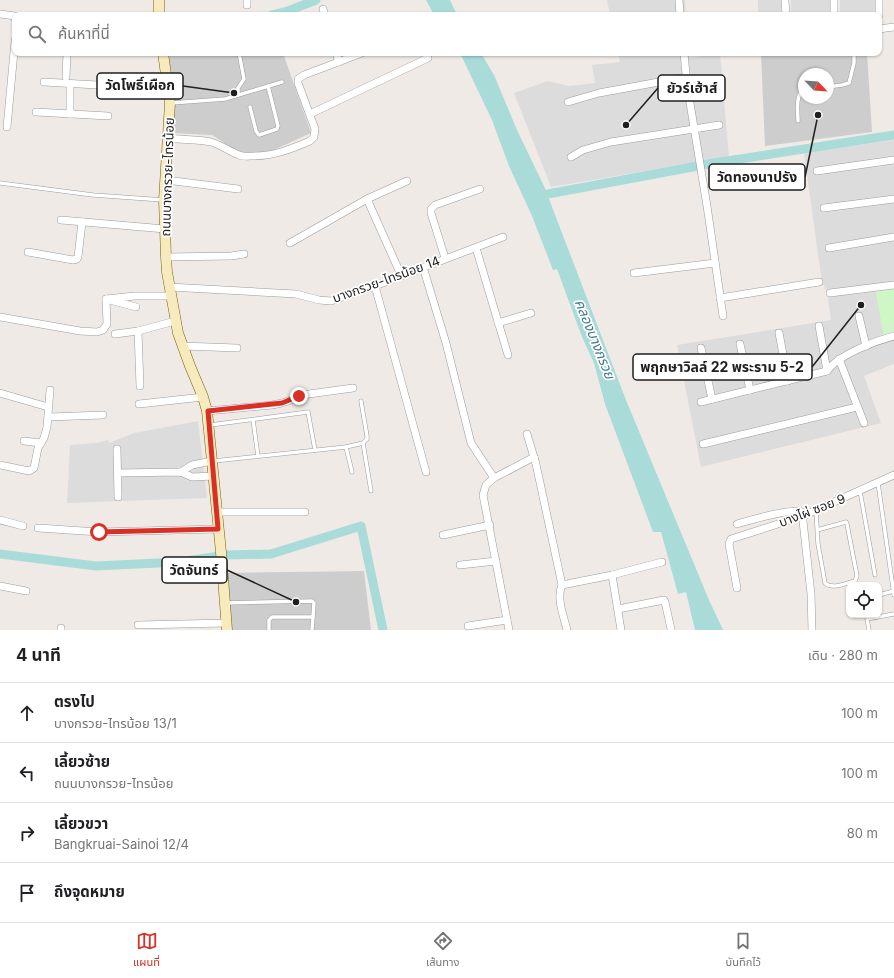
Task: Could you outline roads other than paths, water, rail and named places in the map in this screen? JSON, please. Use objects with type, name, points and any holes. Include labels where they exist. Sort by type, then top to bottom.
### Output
[{"type":"main road","points":[[159,0],[159,12]]},
{"type":"main road","name":"ถนนบางกรวย-ไทรน้อย","points":[[163,56],[170,103],[164,200],[166,257],[175,321],[182,346],[208,411],[227,626]]},
{"type":"street","points":[[679,0],[680,12]]},
{"type":"street","points":[[785,0],[786,12]]},
{"type":"street","points":[[834,0],[834,12]]},
{"type":"street","points":[[879,0],[879,12]]},
{"type":"street","points":[[0,14],[12,16]]},
{"type":"street","points":[[882,29],[894,27]]},
{"type":"street","points":[[7,128],[14,56]]},
{"type":"street","points":[[66,77],[68,56]]},
{"type":"street","points":[[337,56],[339,62]]},
{"type":"street","points":[[168,138],[208,141],[219,144],[241,156],[266,156],[292,148],[312,139],[315,133],[310,114],[298,83],[298,79],[304,75],[354,56]]},
{"type":"street","points":[[684,56],[686,77],[723,316]]},
{"type":"street","points":[[310,114],[428,58]]},
{"type":"street","points":[[568,102],[599,93],[686,77]]},
{"type":"street","points":[[44,82],[168,89]]},
{"type":"street","points":[[70,84],[70,114]]},
{"type":"street","points":[[36,112],[108,116]]},
{"type":"street","points":[[571,157],[583,150],[611,142],[718,125]]},
{"type":"street","points":[[817,171],[894,160]]},
{"type":"street","points":[[166,180],[238,189]]},
{"type":"street","points":[[290,243],[367,200],[408,181]]},
{"type":"street","points":[[445,258],[431,209],[434,205],[480,189]]},
{"type":"street","points":[[824,208],[894,199]]},
{"type":"street","points":[[367,200],[381,234],[401,275]]},
{"type":"street","points":[[61,220],[165,229]]},
{"type":"street","points":[[28,252],[73,260],[77,259],[82,222]]},
{"type":"street","name":"บางกรวย-ไทรน้อย 14","points":[[106,299],[170,291],[296,294],[319,300],[331,301],[376,286],[445,258],[503,237]]},
{"type":"street","points":[[829,248],[894,237]]},
{"type":"street","points":[[476,248],[508,355]]},
{"type":"street","points":[[166,257],[231,256],[244,254]]},
{"type":"street","points":[[634,273],[715,263]]},
{"type":"street","points":[[423,267],[446,343],[471,443],[494,478]]},
{"type":"street","points":[[720,298],[819,282]]},
{"type":"street","points":[[830,293],[894,285]]},
{"type":"street","points":[[376,286],[426,472]]},
{"type":"street","points":[[0,316],[80,331],[97,332],[103,330],[107,324],[106,299],[136,307]]},
{"type":"street","points":[[498,323],[531,313]]},
{"type":"street","points":[[859,316],[866,346]]},
{"type":"street","points":[[115,334],[138,331],[175,321]]},
{"type":"street","points":[[819,326],[827,371]]},
{"type":"street","points":[[138,331],[140,386]]},
{"type":"street","points":[[779,333],[788,381]]},
{"type":"street","points":[[701,402],[827,371],[832,364],[839,359],[866,346],[894,336]]},
{"type":"street","points":[[740,344],[750,390]]},
{"type":"street","points":[[182,346],[237,348]]},
{"type":"street","points":[[701,348],[712,399]]},
{"type":"street","points":[[839,359],[864,423]]},
{"type":"street","points":[[208,411],[272,405],[309,394],[353,388]]},
{"type":"street","points":[[0,465],[29,471],[32,470],[35,464],[36,453],[46,433],[49,417],[48,408],[50,390]]},
{"type":"street","points":[[0,393],[48,408]]},
{"type":"street","points":[[139,404],[203,397]]},
{"type":"street","points":[[703,444],[857,407]]},
{"type":"street","points":[[49,417],[103,415]]},
{"type":"street","points":[[527,434],[534,457],[562,585],[560,589],[561,599],[567,630]]},
{"type":"street","points":[[24,441],[40,443]]},
{"type":"street","points":[[118,449],[118,497]]},
{"type":"street","points":[[509,630],[490,525],[483,495],[486,485],[494,478],[534,457]]},
{"type":"street","points":[[181,472],[192,465],[212,461]]},
{"type":"street","points":[[118,473],[181,472],[192,477],[214,476]]},
{"type":"street","name":"บางไผ่ ซอย 9","points":[[737,588],[729,541],[731,539],[803,516],[894,475]]},
{"type":"street","points":[[737,524],[796,511],[802,512],[811,594],[812,630]]},
{"type":"street","points":[[217,512],[305,512]]},
{"type":"street","points":[[0,520],[24,526]]},
{"type":"street","points":[[443,535],[490,525]]},
{"type":"street","points":[[38,528],[99,532],[218,529]]},
{"type":"street","points":[[460,565],[496,561]]},
{"type":"street","points":[[562,585],[612,575],[662,562]]},
{"type":"street","points":[[612,575],[621,630]]},
{"type":"street","points":[[0,586],[26,591]]},
{"type":"street","points":[[618,609],[664,600],[671,629]]},
{"type":"street","points":[[468,626],[507,620]]},
{"type":"street","points":[[138,625],[227,626]]},
{"type":"lane","points":[[238,95],[238,88],[244,79],[239,56]]},
{"type":"lane","points":[[834,86],[849,83],[853,73],[854,56]]},
{"type":"lane","points":[[170,103],[225,99],[282,82]]},
{"type":"lane","points":[[250,107],[256,131],[259,135],[277,129],[278,126],[268,86]]},
{"type":"lane","points":[[798,121],[799,104]]},
{"type":"lane","points":[[0,183],[93,195],[164,200]]},
{"type":"lane","points":[[212,461],[363,444],[367,439],[367,436],[361,401]]},
{"type":"lane","points":[[209,426],[308,412],[315,450]]},
{"type":"lane","points":[[253,420],[258,456]]},
{"type":"lane","points":[[363,444],[371,491]]},
{"type":"lane","points":[[346,447],[352,472]]},
{"type":"lane","points":[[878,483],[894,593],[882,595]]},
{"type":"lane","points":[[860,490],[875,575]]},
{"type":"lane","points":[[816,510],[816,530],[825,583],[829,586],[834,586],[855,581],[857,576],[846,522],[816,530]]},
{"type":"lane","points":[[225,603],[311,601],[314,603],[312,630]]},
{"type":"lane","points":[[882,615],[894,614]]},
{"type":"lane","points":[[269,630],[269,620],[272,617],[313,617]]},
{"type":"lane","points":[[867,618],[869,630]]},
{"type":"water","points":[[426,0],[450,0],[456,12],[432,12]]},
{"type":"water","name":"คลองบางกรวย","points":[[461,56],[483,56],[494,75],[517,130],[544,186],[626,400],[709,600],[723,630],[695,630],[686,592],[678,594],[661,532],[653,532],[605,404],[594,363],[582,337],[557,269],[553,270],[532,216],[509,166],[492,120]]},
{"type":"waterway","points":[[285,12],[316,0]]},
{"type":"waterway","points":[[537,196],[714,163],[894,135]]},
{"type":"waterway","points":[[0,554],[96,566],[179,562],[226,555],[271,554],[361,526],[383,630]]},
{"type":"place","name":"วัดโพธิ์เผือก","points":[[234,93]]},
{"type":"place","name":"วัดทองนาปรัง","points":[[818,115]]},
{"type":"place","name":"ยัวร์เฮ้าส์","points":[[626,125]]},
{"type":"place","name":"พฤกษาวิลล์ 22 พระราม 5-2","points":[[861,305]]},
{"type":"place","name":"วัดจันทร์","points":[[296,602]]}]
